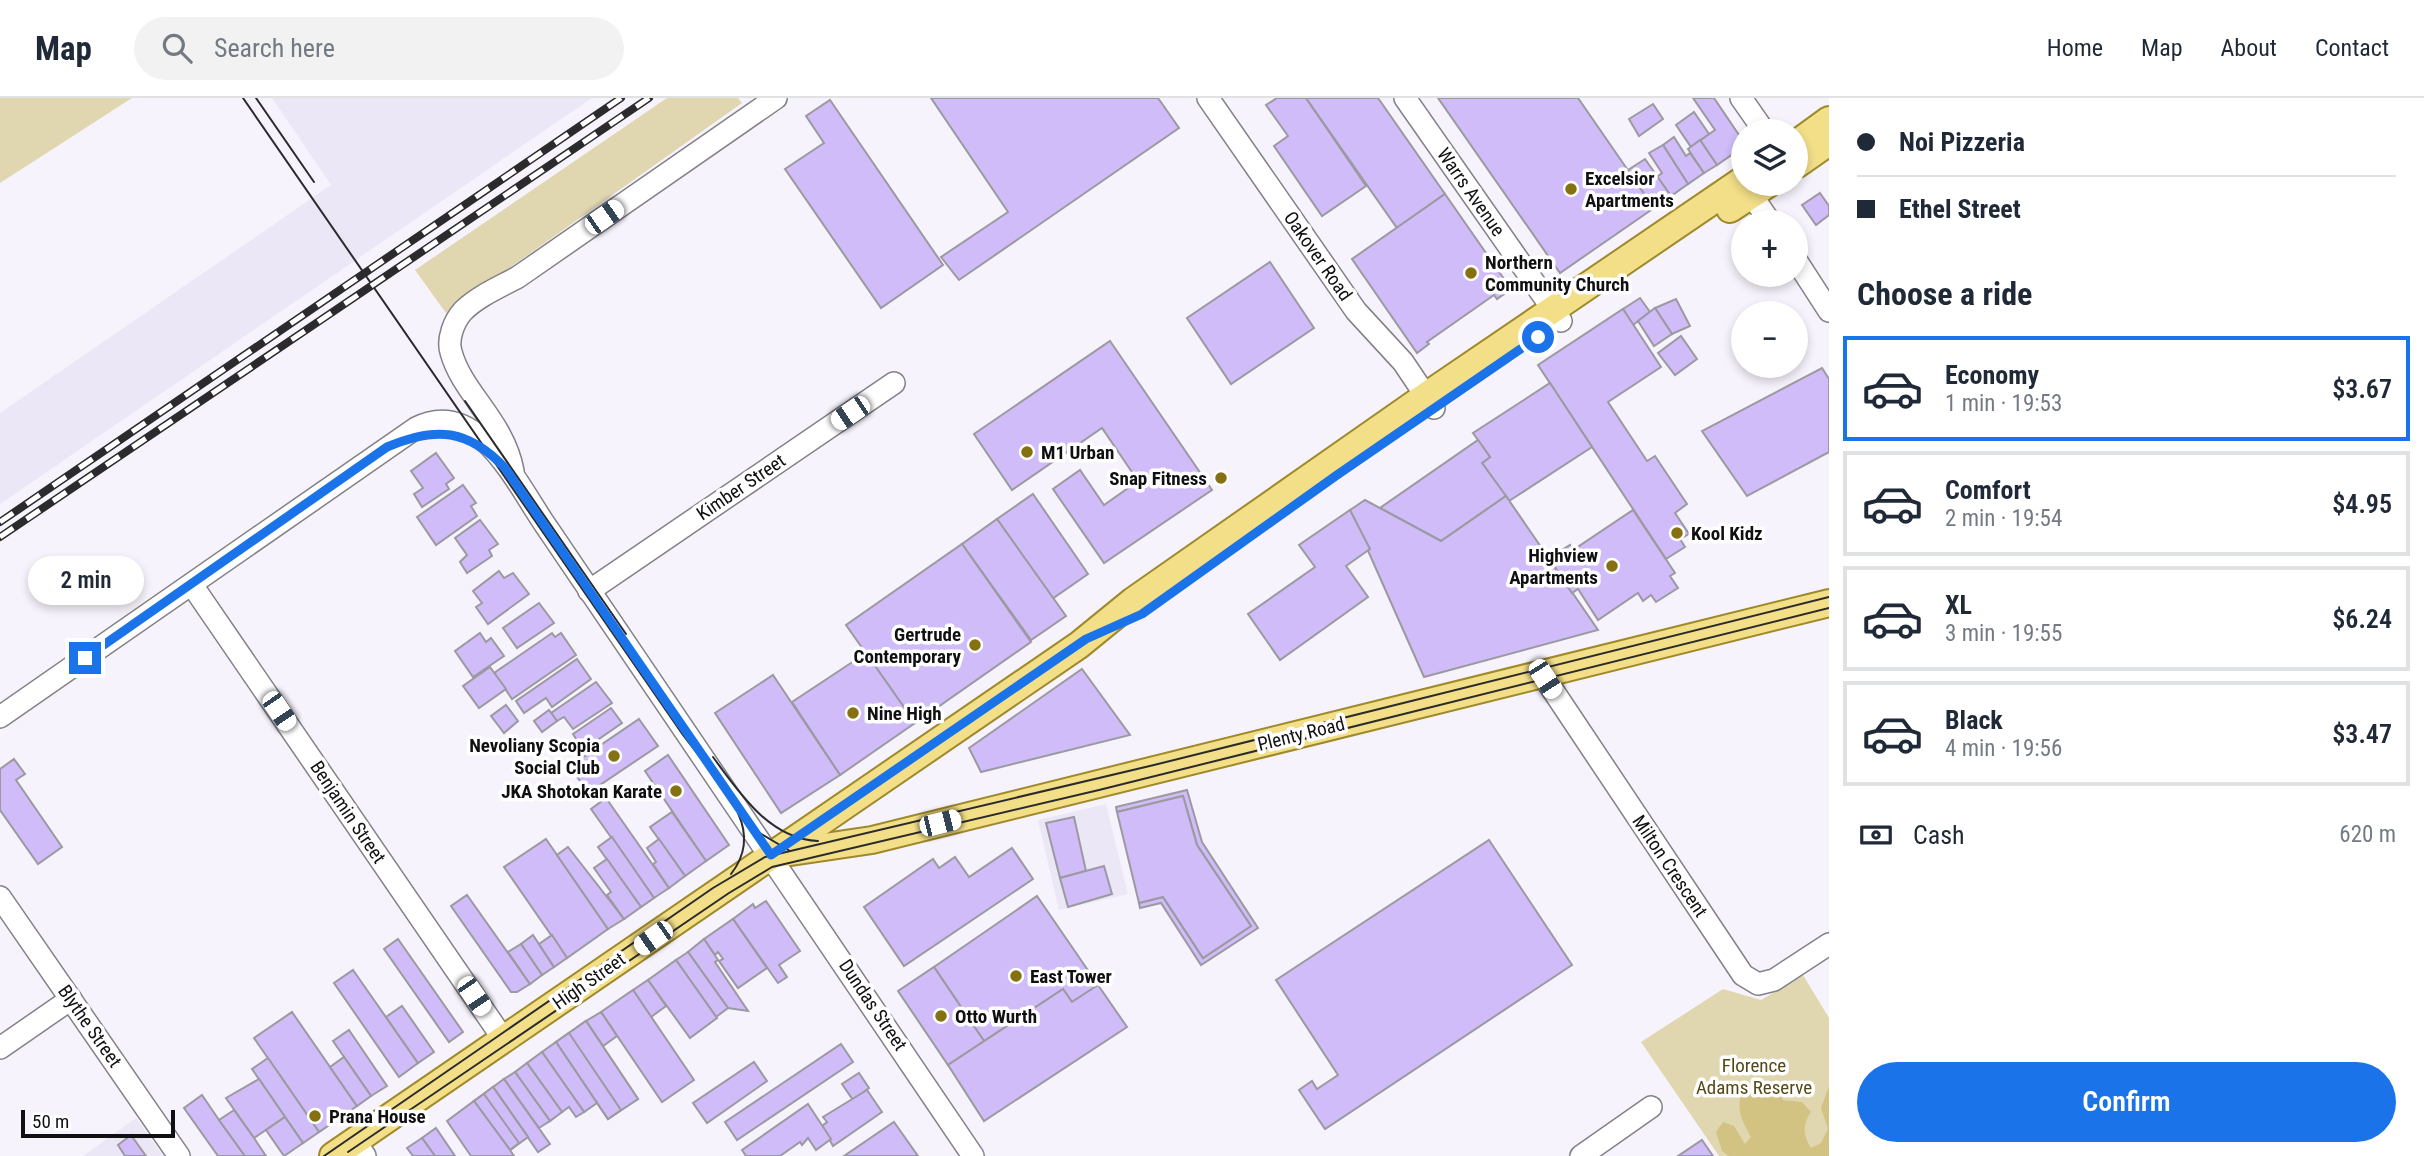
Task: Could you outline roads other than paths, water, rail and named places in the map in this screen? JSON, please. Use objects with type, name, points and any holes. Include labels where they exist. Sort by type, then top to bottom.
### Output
[{"type":"main road","points":[[1808,135],[1829,120]]},
{"type":"main road","points":[[1808,157],[1829,142]]},
{"type":"main road","name":"High Street","points":[[351,1151],[504,1040],[1086,639],[1133,601],[1233,542],[1333,469],[1731,196]]},
{"type":"main road","name":"Plenty Road","points":[[771,855],[872,840],[1829,603]]},
{"type":"street","points":[[510,475],[505,440],[454,360],[450,340],[455,323],[464,310],[518,276],[776,98]]},
{"type":"street","name":"Oakover Road","points":[[1208,98],[1356,311],[1403,362],[1430,402]]},
{"type":"street","name":"Warrs Avenue","points":[[1405,98],[1557,315]]},
{"type":"street","points":[[1741,98],[1756,119]]},
{"type":"street","points":[[1808,279],[1829,311]]},
{"type":"street","name":"Kimber Street","points":[[589,591],[894,383]]},
{"type":"street","points":[[0,717],[423,424],[444,420],[462,424],[480,435],[510,475]]},
{"type":"street","points":[[387,447],[438,433],[477,443],[510,475]]},
{"type":"street","name":"Dundas Street","points":[[510,475],[771,855],[973,1156]]},
{"type":"street","name":"Benjamin Street","points":[[192,585],[504,1040]]},
{"type":"street","name":"Milton Crescent","points":[[1542,674],[1743,975],[1758,984],[1774,980],[1829,944]]},
{"type":"street","name":"Blythe Street","points":[[0,897],[179,1156]]},
{"type":"street","points":[[0,1048],[71,999]]},
{"type":"street","points":[[1581,1156],[1651,1107]]},
{"type":"tram line","points":[[243,98],[683,735],[758,832],[790,851]]},
{"type":"tram line","points":[[256,98],[314,182]]},
{"type":"tram line","points":[[465,401],[626,634]]},
{"type":"tram line","points":[[324,1156],[713,888],[765,857],[1154,765],[1829,597]]},
{"type":"tram line","points":[[348,1152],[729,893],[772,867],[1099,790],[1829,608]]},
{"type":"tram line","points":[[713,757],[745,798],[770,823],[800,838],[818,841]]},
{"type":"tram line","points":[[731,874],[740,860],[744,845],[738,813]]},
{"type":"railway","points":[[0,522],[621,98]]},
{"type":"railway","points":[[0,537],[649,98]]},
{"type":"place","name":"Excelsior Apartments","points":[[1571,189]]},
{"type":"place","name":"Northern Community Church","points":[[1471,273]]},
{"type":"place","name":"M1 Urban","points":[[1027,452]]},
{"type":"place","name":"Snap Fitness","points":[[1221,478]]},
{"type":"place","name":"Kool Kidz","points":[[1677,533]]},
{"type":"place","name":"Highview Apartments","points":[[1612,566]]},
{"type":"place","name":"Gertrude Contemporary","points":[[975,645]]},
{"type":"place","name":"Nine High","points":[[853,713]]},
{"type":"place","name":"Nevoliany Scopia Social Club","points":[[614,756]]},
{"type":"place","name":"JKA Shotokan Karate","points":[[676,791]]},
{"type":"place","name":"East Tower","points":[[1016,976]]},
{"type":"place","name":"Otto Wurth","points":[[941,1016]]},
{"type":"place","name":"Prana House","points":[[315,1116]]},
{"type":"park label","name":"Florence Adams Reserve","points":[[1754,1076]]}]
